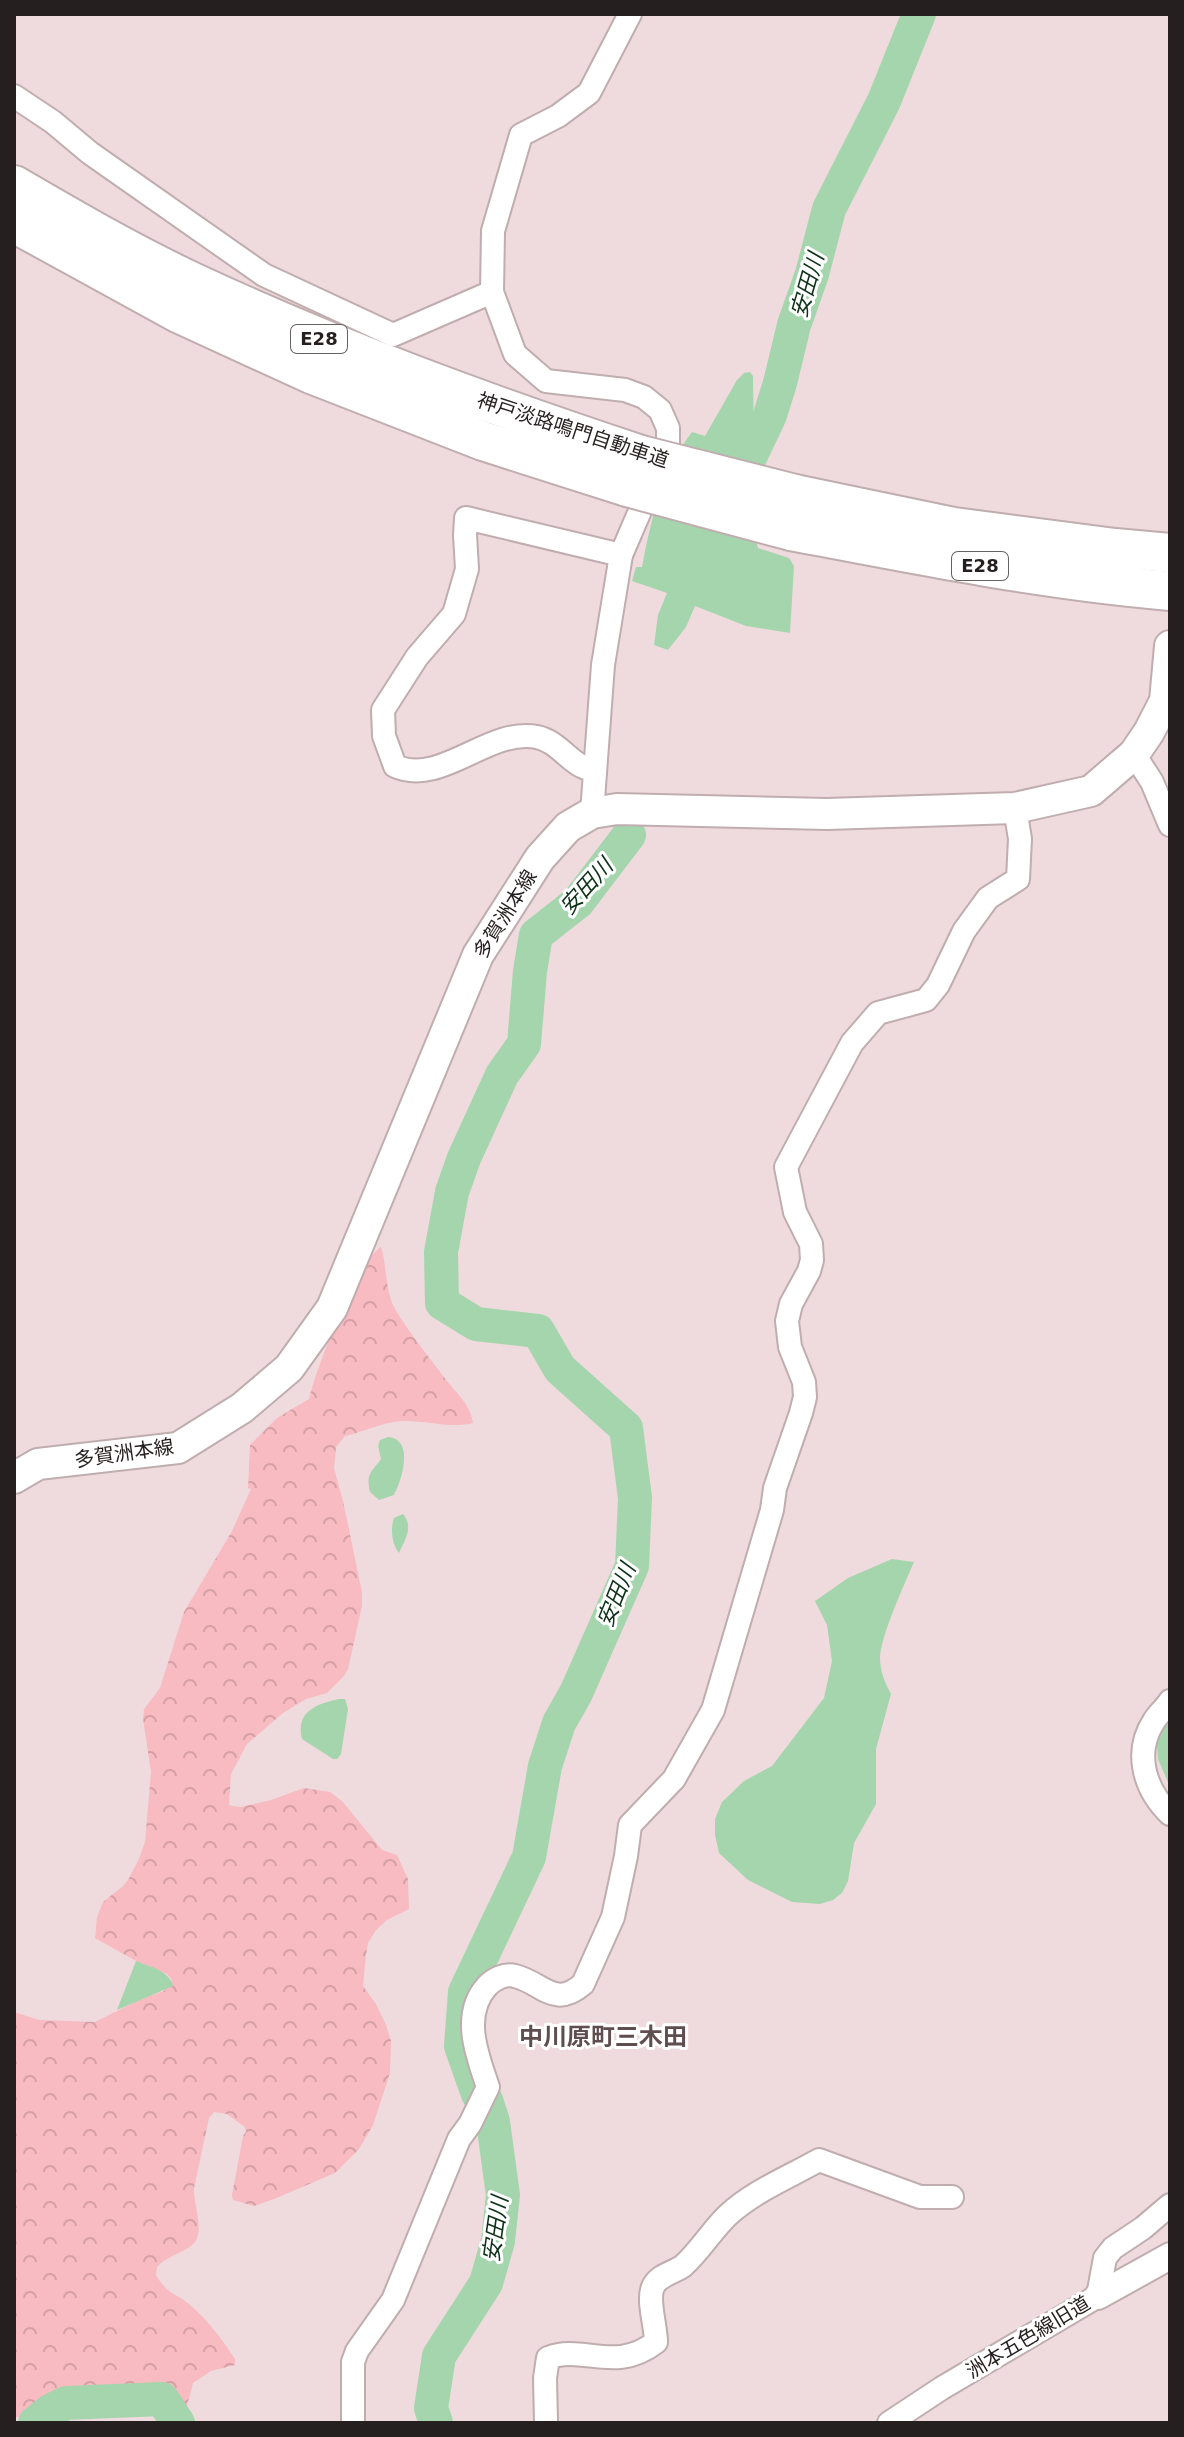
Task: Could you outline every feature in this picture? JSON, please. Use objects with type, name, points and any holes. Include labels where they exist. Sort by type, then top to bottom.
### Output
[{"type":"highway","name":"神戸淡路鳴門自動車道","points":[[14,185],[194,283],[322,340],[497,408],[634,471]]},
{"type":"highway","name":"神戸淡路鳴門自動車道","points":[[14,223],[180,314],[311,374],[483,441],[634,471],[793,512],[954,562],[1112,586],[1170,591]]},
{"type":"highway","name":"神戸淡路鳴門自動車道","points":[[793,512],[954,527],[1170,553]]},
{"type":"main road","points":[[592,813],[617,809],[827,814],[1015,808],[1091,791],[1134,754],[1149,732],[1165,701],[1170,646]]},
{"type":"main road","name":"多賀洲本線","points":[[14,1478],[38,1464],[178,1448],[242,1408],[289,1368],[332,1308],[478,955],[540,858],[568,827],[592,813]]},
{"type":"street","points":[[592,813],[603,665],[621,555],[668,446],[668,428],[660,410],[644,397],[625,390],[546,381],[515,354],[492,292],[493,231],[521,135],[558,116],[589,93],[630,14]]},
{"type":"street","points":[[14,96],[264,275],[393,335],[492,292]]},
{"type":"street","points":[[595,772],[578,764],[558,746],[539,737],[515,735],[429,770],[409,772],[395,766],[384,736],[383,710],[417,657],[454,614],[467,569],[466,518],[621,555]]},
{"type":"street","points":[[1134,754],[1152,782],[1170,825]]},
{"type":"street","points":[[353,2423],[353,2362],[357,2351],[393,2300],[459,2139],[488,2087],[473,2035],[474,2011],[484,1990],[492,1981],[505,1975],[517,1976],[555,1995],[574,1992],[583,1984],[613,1917],[630,1825],[674,1779],[713,1710],[772,1510],[775,1488],[805,1397],[804,1382],[790,1347],[787,1321],[791,1304],[809,1271],[811,1244],[795,1212],[786,1167],[852,1043],[878,1013],[926,1000],[938,985],[964,931],[988,898],[1018,879],[1020,839],[1015,808]]},
{"type":"street","points":[[1170,1701],[1153,1723],[1143,1759],[1145,1777],[1151,1791],[1170,1814]]},
{"type":"street","points":[[546,2423],[548,2358],[565,2355],[609,2359],[631,2355],[656,2342],[656,2325],[650,2307],[653,2286],[664,2275],[675,2272],[686,2263],[720,2223],[743,2202],[819,2160],[920,2197],[952,2197]]},
{"type":"street","points":[[1098,2296],[1105,2258],[1113,2248],[1170,2205]]},
{"type":"street","name":"洲本五色線旧道","points":[[889,2423],[942,2388],[1170,2256]]},
{"type":"green space","points":[[381,1247],[389,1294],[395,1309],[463,1400],[473,1423],[395,1422],[345,1436],[336,1447],[334,1468],[362,1592],[362,1606],[348,1669],[327,1693],[306,1699],[283,1713],[247,1744],[231,1774],[229,1805],[241,1807],[304,1788],[330,1792],[343,1802],[382,1850],[397,1855],[408,1879],[409,1909],[387,1920],[368,1943],[363,1986],[376,2004],[391,2041],[390,2073],[373,2125],[359,2149],[335,2173],[254,2206],[233,2200],[232,2195],[245,2127],[227,2114],[214,2112],[209,2118],[194,2188],[199,2227],[196,2241],[161,2263],[156,2275],[168,2290],[189,2304],[208,2323],[235,2359],[235,2365],[211,2371],[193,2383],[183,2410],[164,2392],[88,2394],[43,2406],[31,2418],[14,2417],[14,2012],[39,2020],[95,2022],[164,1991],[172,1980],[167,1974],[95,1938],[97,1917],[103,1902],[128,1880],[145,1842],[151,1772],[144,1709],[160,1688],[184,1612],[232,1531],[251,1489],[248,1488],[250,1445],[277,1418],[309,1399],[350,1293],[371,1256]]},
{"type":"shaded area","points":[[750,372],[753,376],[755,537],[758,548],[789,558],[794,566],[790,633],[746,626],[695,606],[686,627],[668,650],[654,645],[658,615],[667,593],[632,581],[636,567],[642,567],[659,496],[682,447],[692,432],[705,436],[737,380]]},
{"type":"shaded area","points":[[388,1437],[396,1439],[401,1445],[404,1452],[403,1470],[394,1495],[379,1500],[370,1492],[369,1477],[381,1459],[380,1440]]},
{"type":"shaded area","points":[[403,1514],[408,1529],[399,1553],[393,1541],[392,1527],[394,1518]]},
{"type":"shaded area","points":[[892,1559],[914,1562],[881,1649],[881,1668],[891,1694],[876,1749],[876,1804],[854,1843],[848,1881],[842,1893],[820,1904],[792,1902],[748,1880],[719,1853],[715,1819],[722,1802],[744,1781],[772,1766],[824,1698],[832,1661],[827,1625],[815,1601],[848,1578]]},
{"type":"shaded area","points":[[345,1699],[348,1709],[341,1754],[333,1759],[302,1739],[301,1730],[309,1711]]},
{"type":"shaded area","points":[[1170,1713],[1170,1787],[1158,1759],[1156,1731]]},
{"type":"shaded area","points":[[136,1961],[168,1976],[173,1986],[117,2010]]},
{"type":"waterway","name":"安田川","points":[[735,489],[770,415],[829,209],[884,101],[919,14]]},
{"type":"waterway","name":"安田川","points":[[436,2423],[431,2408],[439,2356],[486,2283],[498,2241],[503,2195],[493,2122],[486,2100],[478,2094],[461,2046],[465,1992],[529,1857],[545,1766],[559,1723],[576,1693],[632,1566],[635,1498],[626,1428],[560,1369],[538,1331],[476,1324],[442,1303],[441,1252],[452,1192],[464,1158],[502,1075],[524,1044],[536,935],[578,902],[629,835]]},
{"type":"waterway","name":"安田川","points":[[35,2423],[66,2403],[162,2399],[178,2423]]},
{"type":"district","name":"中川原町三木田","points":[[603,2037]]}]
